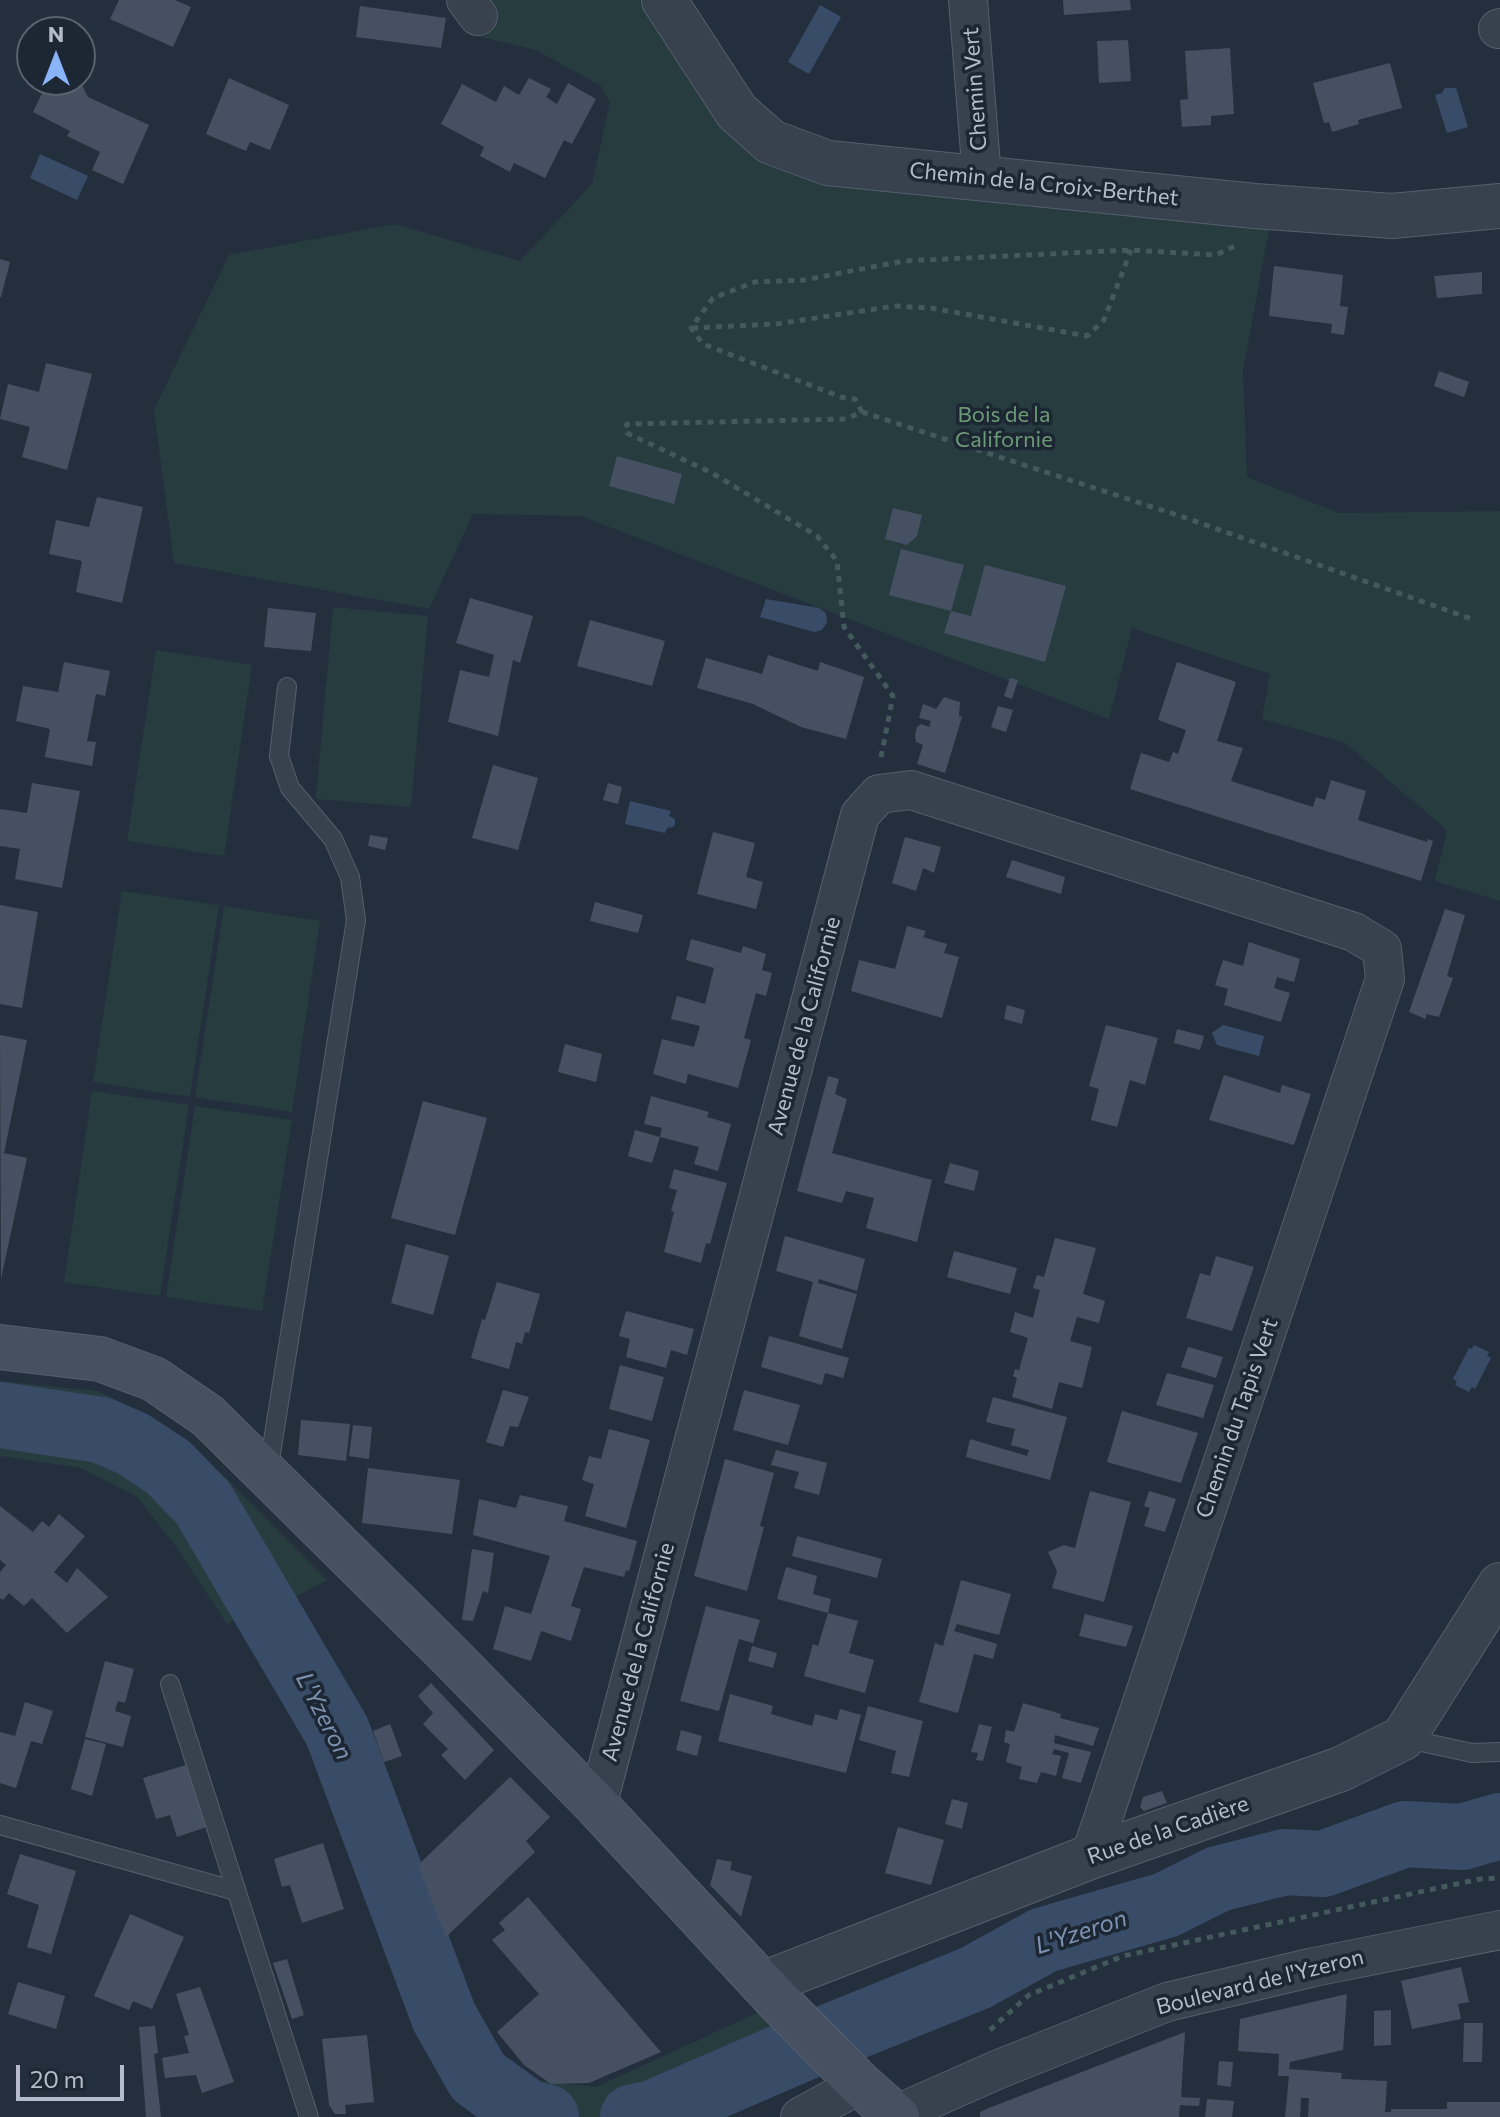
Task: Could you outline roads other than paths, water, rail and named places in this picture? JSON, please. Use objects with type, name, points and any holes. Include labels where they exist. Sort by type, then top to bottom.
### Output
[{"type":"main road","points":[[0,1347],[100,1359],[154,1379],[208,1416],[597,1806],[771,1993],[896,2116]]},
{"type":"street","name":"Chemin de la Croix-Berthet","points":[[664,0],[737,112],[771,142],[828,163],[1255,206],[1392,216],[1500,206]]},
{"type":"street","name":"Chemin Vert","points":[[968,0],[982,178]]},
{"type":"street","name":"Avenue de la Californie","points":[[597,1806],[860,815],[879,794],[911,790],[1354,932],[1382,949],[1385,979]]},
{"type":"street","name":"Chemin du Tapis Vert","points":[[1090,1857],[1385,979]]},
{"type":"street","points":[[1403,1738],[1500,1585]]},
{"type":"street","name":"Rue de la Cadière","points":[[771,1993],[1090,1857],[1341,1769],[1403,1738]]},
{"type":"street","name":"Boulevard de l'Yzeron","points":[[896,2116],[999,2069],[1167,2002],[1314,1967],[1500,1930]]},
{"type":"street","points":[[800,2117],[852,2075]]},
{"type":"lane","points":[[268,1474],[356,920],[350,877],[333,839],[290,788],[279,756],[287,687]]},
{"type":"lane","points":[[170,1684],[309,2117]]},
{"type":"lane","points":[[1403,1738],[1472,1753],[1500,1752]]},
{"type":"lane","points":[[0,1825],[236,1891]]},
{"type":"water","points":[[820,5],[841,17],[809,74],[788,62]]},
{"type":"water","points":[[1445,88],[1456,88],[1468,127],[1447,133],[1435,95]]},
{"type":"water","points":[[40,154],[88,176],[77,200],[30,178]]},
{"type":"water","points":[[766,599],[819,608],[826,613],[827,622],[822,630],[814,632],[760,617]]},
{"type":"water","points":[[630,801],[671,811],[669,816],[675,819],[675,824],[665,833],[625,824]]},
{"type":"water","points":[[1223,1025],[1264,1036],[1259,1056],[1217,1045],[1212,1033]]},
{"type":"water","points":[[1474,1345],[1489,1352],[1487,1356],[1491,1358],[1475,1389],[1472,1387],[1469,1392],[1455,1385],[1457,1381],[1453,1379],[1469,1348],[1472,1349]]},
{"type":"waterway","name":"L'Yzeron","points":[[0,1415],[101,1430],[133,1444],[168,1467],[203,1503],[337,1731],[444,2017],[478,2077],[528,2113],[546,2117]]},
{"type":"waterway","name":"L'Yzeron","points":[[633,2117],[653,2113],[975,1978],[1044,1940],[1166,1905],[1218,1879],[1285,1862],[1323,1864],[1405,1834],[1462,1837],[1500,1826]]},
{"type":"park label","name":"Bois de la Californie","points":[[1004,428]]}]
